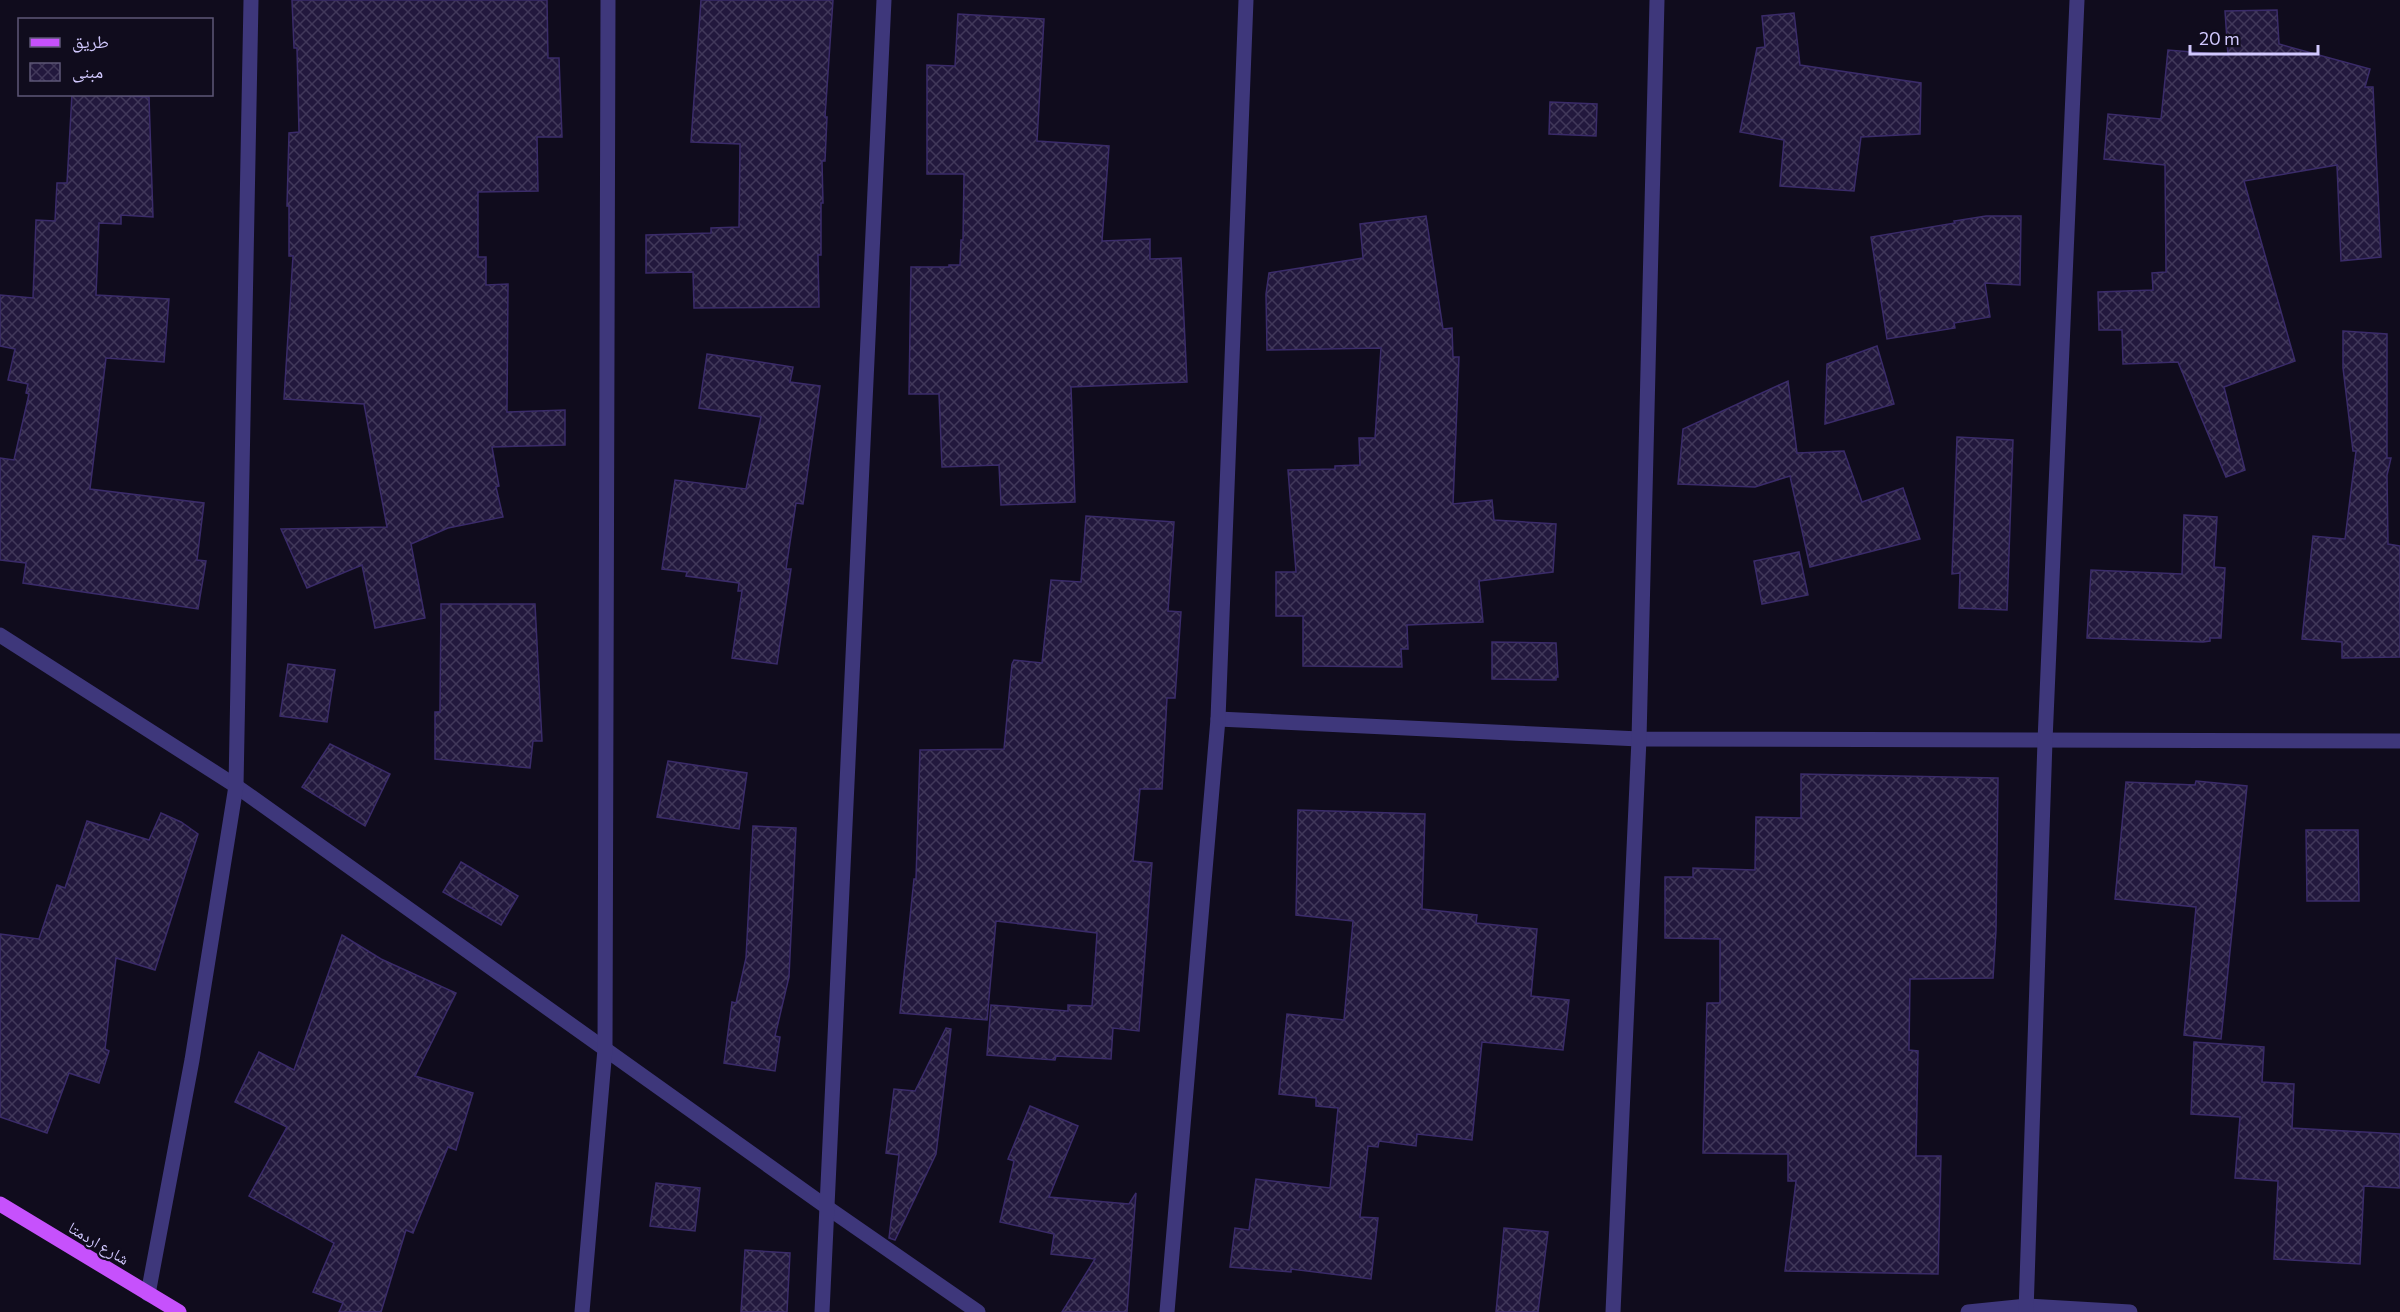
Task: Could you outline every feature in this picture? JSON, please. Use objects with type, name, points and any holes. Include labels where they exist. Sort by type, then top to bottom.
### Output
[{"type":"main road","name":"شارع اردمتا","points":[[0,1204],[179,1312]]},
{"type":"street","points":[[148,1294],[192,1060],[236,786],[251,0]]},
{"type":"street","points":[[582,1312],[605,1049],[608,0]]},
{"type":"street","points":[[822,1312],[884,0]]},
{"type":"street","points":[[1167,1312],[1218,719],[1246,0]]},
{"type":"street","points":[[1613,1312],[1640,740],[1657,0]]},
{"type":"street","points":[[2027,1309],[2045,741],[2077,0]]},
{"type":"street","points":[[0,635],[236,786],[828,1208],[978,1312]]},
{"type":"street","points":[[1218,719],[1640,740],[2400,741]]},
{"type":"street","points":[[1968,1312],[2027,1309],[2130,1312]]},
{"type":"building","points":[[292,0],[547,0],[548,58],[559,58],[562,137],[537,137],[538,191],[478,192],[478,257],[486,257],[486,285],[508,284],[507,412],[565,410],[565,445],[492,447],[499,486],[496,487],[503,517],[448,528],[411,544],[425,618],[375,628],[362,565],[307,588],[281,529],[387,527],[364,404],[284,399],[293,256],[289,256],[289,206],[287,206],[289,133],[299,132],[297,48],[294,48]]},
{"type":"building","points":[[701,0],[833,0],[825,117],[827,117],[825,161],[822,161],[821,255],[818,255],[819,307],[694,308],[693,272],[646,273],[646,235],[711,233],[711,228],[739,227],[740,144],[691,142]]},
{"type":"building","points":[[2277,10],[2279,44],[2370,69],[2365,87],[2373,87],[2381,257],[2341,261],[2337,165],[2244,181],[2295,361],[2224,387],[2245,470],[2226,477],[2178,362],[2123,364],[2122,330],[2099,330],[2098,292],[2153,290],[2152,273],[2166,272],[2165,165],[2104,159],[2108,114],[2161,119],[2168,50],[2228,55],[2225,11]]},
{"type":"building","points":[[1794,13],[1800,65],[1921,83],[1920,134],[1861,137],[1854,191],[1780,186],[1784,140],[1740,132],[1757,48],[1765,47],[1762,16]]},
{"type":"building","points":[[958,14],[1044,19],[1037,141],[1109,146],[1102,241],[1150,239],[1150,259],[1181,258],[1187,382],[1071,387],[1075,502],[1001,505],[999,465],[942,467],[939,394],[909,394],[911,267],[960,265],[961,240],[963,240],[964,174],[927,174],[927,65],[955,66]]},
{"type":"building","points":[[72,96],[149,97],[153,217],[121,215],[121,224],[99,223],[96,295],[169,299],[164,362],[106,358],[90,489],[204,503],[197,560],[206,561],[198,609],[23,583],[26,563],[0,560],[0,458],[14,460],[29,394],[26,393],[28,384],[8,380],[15,349],[0,346],[0,295],[33,298],[36,220],[55,221],[57,183],[67,183]]},
{"type":"building","points":[[1550,102],[1597,104],[1596,136],[1549,134]]},
{"type":"building","points":[[1426,216],[1443,329],[1452,328],[1453,357],[1459,357],[1453,504],[1492,500],[1494,520],[1556,524],[1553,572],[1479,581],[1483,622],[1407,625],[1408,649],[1401,649],[1402,667],[1303,666],[1303,616],[1276,616],[1276,572],[1296,572],[1288,470],[1335,469],[1335,466],[1360,465],[1359,438],[1375,438],[1381,348],[1267,350],[1266,294],[1269,273],[1363,258],[1360,224]]},
{"type":"building","points":[[1986,216],[2021,216],[2020,285],[1985,283],[1990,317],[1954,323],[1955,328],[1887,339],[1871,237]]},
{"type":"building","points":[[2343,331],[2387,334],[2387,458],[2391,458],[2387,475],[2388,544],[2400,546],[2400,657],[2342,658],[2342,642],[2302,639],[2313,536],[2345,539],[2356,451],[2353,451],[2343,368]]},
{"type":"building","points":[[1877,346],[1894,404],[1825,424],[1827,364]]},
{"type":"building","points":[[707,354],[793,367],[790,382],[820,386],[803,504],[796,503],[786,569],[791,569],[777,664],[732,658],[742,591],[738,591],[739,583],[686,576],[687,572],[662,569],[675,480],[746,489],[761,417],[699,408]]},
{"type":"building","points":[[1788,381],[1797,453],[1844,451],[1862,502],[1903,488],[1920,539],[1810,567],[1790,476],[1755,487],[1678,484],[1683,429]]},
{"type":"building","points":[[1957,437],[2013,440],[2007,610],[1959,608],[1960,573],[1952,574]]},
{"type":"building","points":[[2184,515],[2217,517],[2214,567],[2225,568],[2221,638],[2210,638],[2210,641],[2203,642],[2087,638],[2091,570],[2182,574]]},
{"type":"building","points":[[1086,516],[1174,522],[1168,611],[1181,612],[1175,698],[1167,698],[1162,789],[1140,789],[1133,861],[1152,863],[1139,1031],[1113,1028],[1111,1059],[1056,1056],[1055,1060],[987,1055],[991,1005],[1068,1011],[1068,1005],[1092,1006],[1097,933],[996,921],[987,1020],[900,1013],[914,879],[916,879],[920,750],[1004,749],[1012,664],[1014,660],[1042,663],[1051,580],[1081,582]]},
{"type":"building","points":[[1799,552],[1808,595],[1762,604],[1754,561]]},
{"type":"building","points":[[441,604],[535,604],[542,741],[533,741],[530,768],[435,759],[435,712],[440,712]]},
{"type":"building","points":[[1492,642],[1556,643],[1558,677],[1556,680],[1492,679]]},
{"type":"building","points":[[288,664],[335,670],[327,722],[280,716]]},
{"type":"building","points":[[330,744],[390,774],[365,826],[302,787]]},
{"type":"building","points":[[668,761],[747,773],[739,829],[657,817]]},
{"type":"building","points":[[1801,774],[1998,778],[1996,931],[1993,978],[1910,979],[1909,1050],[1918,1051],[1916,1156],[1941,1156],[1938,1274],[1785,1271],[1796,1181],[1788,1181],[1788,1154],[1703,1153],[1707,1003],[1720,1003],[1720,939],[1665,938],[1665,877],[1693,877],[1693,868],[1755,870],[1756,817],[1801,818]]},
{"type":"building","points":[[2196,781],[2247,786],[2221,1039],[2184,1035],[2196,907],[2115,899],[2126,782],[2195,785]]},
{"type":"building","points":[[1298,810],[1425,814],[1422,909],[1477,915],[1476,923],[1537,929],[1531,996],[1569,1000],[1563,1050],[1482,1042],[1472,1140],[1417,1134],[1416,1146],[1379,1141],[1378,1147],[1368,1146],[1360,1217],[1378,1218],[1371,1279],[1291,1269],[1291,1272],[1230,1267],[1235,1228],[1249,1230],[1256,1179],[1330,1188],[1338,1108],[1316,1106],[1316,1098],[1279,1094],[1287,1014],[1344,1020],[1353,921],[1296,915]]},
{"type":"building","points":[[161,813],[181,822],[198,834],[155,970],[116,958],[105,1049],[109,1051],[99,1083],[69,1073],[47,1133],[0,1117],[0,934],[39,939],[57,885],[65,888],[87,821],[149,840]]},
{"type":"building","points":[[753,826],[796,828],[789,977],[775,1036],[780,1037],[775,1071],[724,1063],[732,1002],[736,1003],[746,958]]},
{"type":"building","points":[[2306,830],[2358,830],[2359,901],[2307,901]]},
{"type":"building","points":[[461,862],[518,896],[501,925],[443,892]]},
{"type":"building","points":[[342,935],[381,959],[456,993],[415,1076],[473,1093],[456,1150],[448,1147],[413,1233],[406,1230],[381,1312],[339,1312],[343,1303],[313,1292],[334,1243],[249,1196],[287,1127],[235,1102],[259,1052],[294,1070]]},
{"type":"building","points":[[946,1028],[951,1029],[936,1154],[895,1240],[889,1238],[899,1155],[886,1153],[894,1089],[915,1091]]},
{"type":"building","points":[[2194,1042],[2264,1047],[2262,1082],[2294,1084],[2292,1128],[2400,1134],[2400,1188],[2364,1186],[2360,1264],[2274,1259],[2278,1181],[2235,1178],[2240,1117],[2191,1114]]},
{"type":"building","points":[[1030,1106],[1078,1126],[1049,1197],[1129,1204],[1136,1193],[1127,1312],[1062,1312],[1095,1259],[1051,1254],[1054,1234],[1000,1222],[1014,1161],[1008,1159]]},
{"type":"building","points":[[656,1183],[700,1188],[695,1231],[650,1226]]},
{"type":"building","points":[[1504,1228],[1548,1232],[1538,1312],[1496,1312]]},
{"type":"building","points":[[745,1250],[790,1253],[787,1312],[741,1312]]}]
